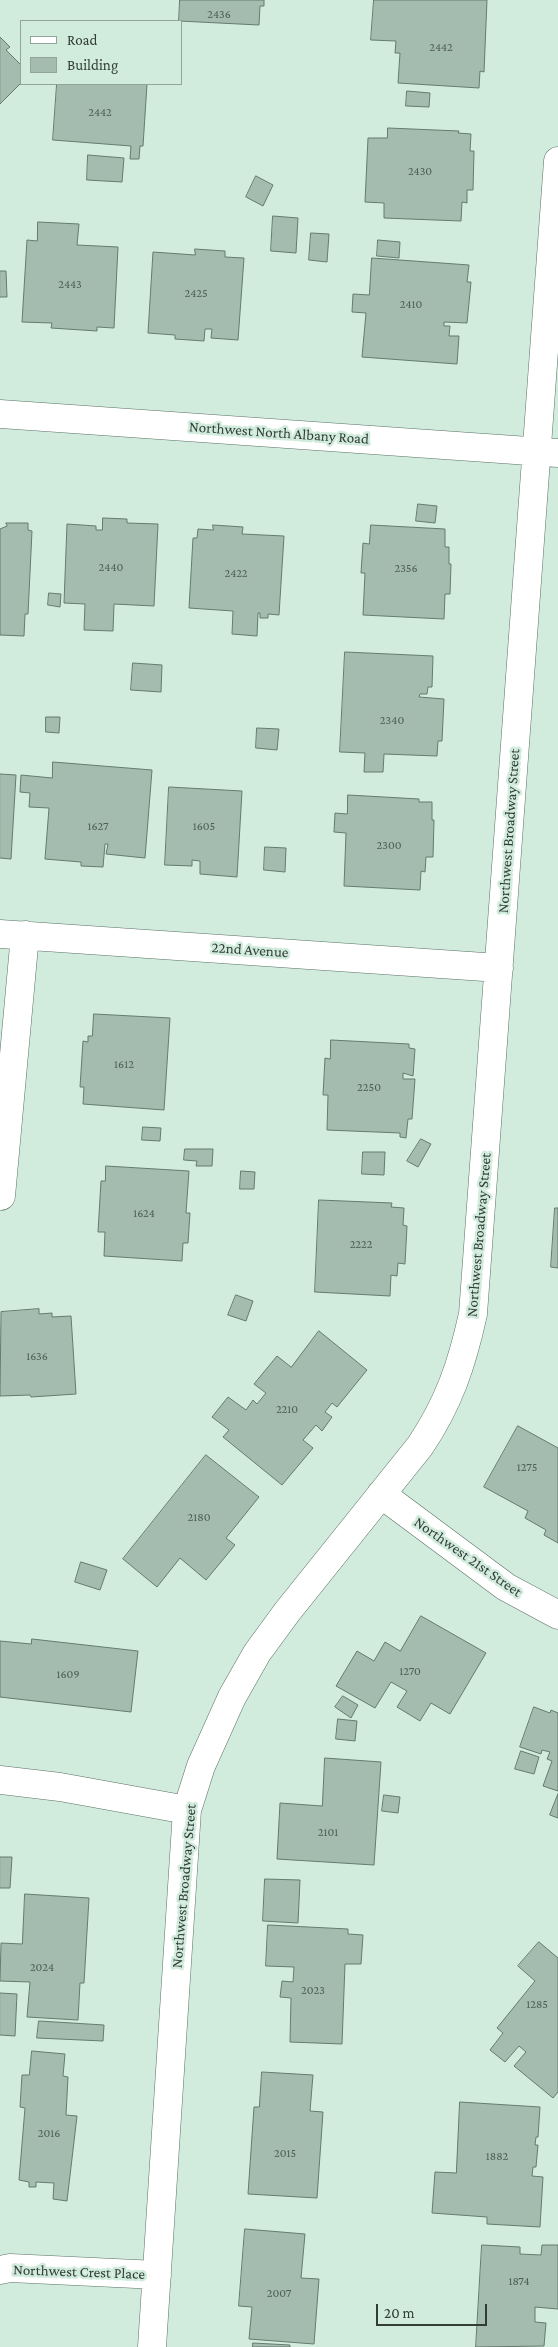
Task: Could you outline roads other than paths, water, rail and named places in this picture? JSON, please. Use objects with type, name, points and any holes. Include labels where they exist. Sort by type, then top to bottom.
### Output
[{"type":"street","name":"Northwest Broadway Street","points":[[152,2347],[187,1810],[201,1766],[232,1697],[257,1653],[287,1612],[420,1446],[439,1418],[463,1360],[474,1314],[500,968],[547,452],[558,161]]},
{"type":"street","name":"Northwest North Albany Road","points":[[0,414],[547,452]]},
{"type":"street","name":"22nd Avenue","points":[[13,934],[500,968]]},
{"type":"street","points":[[1,1196],[13,934]]},
{"type":"street","name":"Northwest 21st Street","points":[[381,1494],[506,1587],[558,1615]]},
{"type":"street","points":[[0,1780],[60,1787],[187,1810]]},
{"type":"street","name":"Northwest Crest Place","points":[[0,2270],[10,2268],[157,2275]]}]
